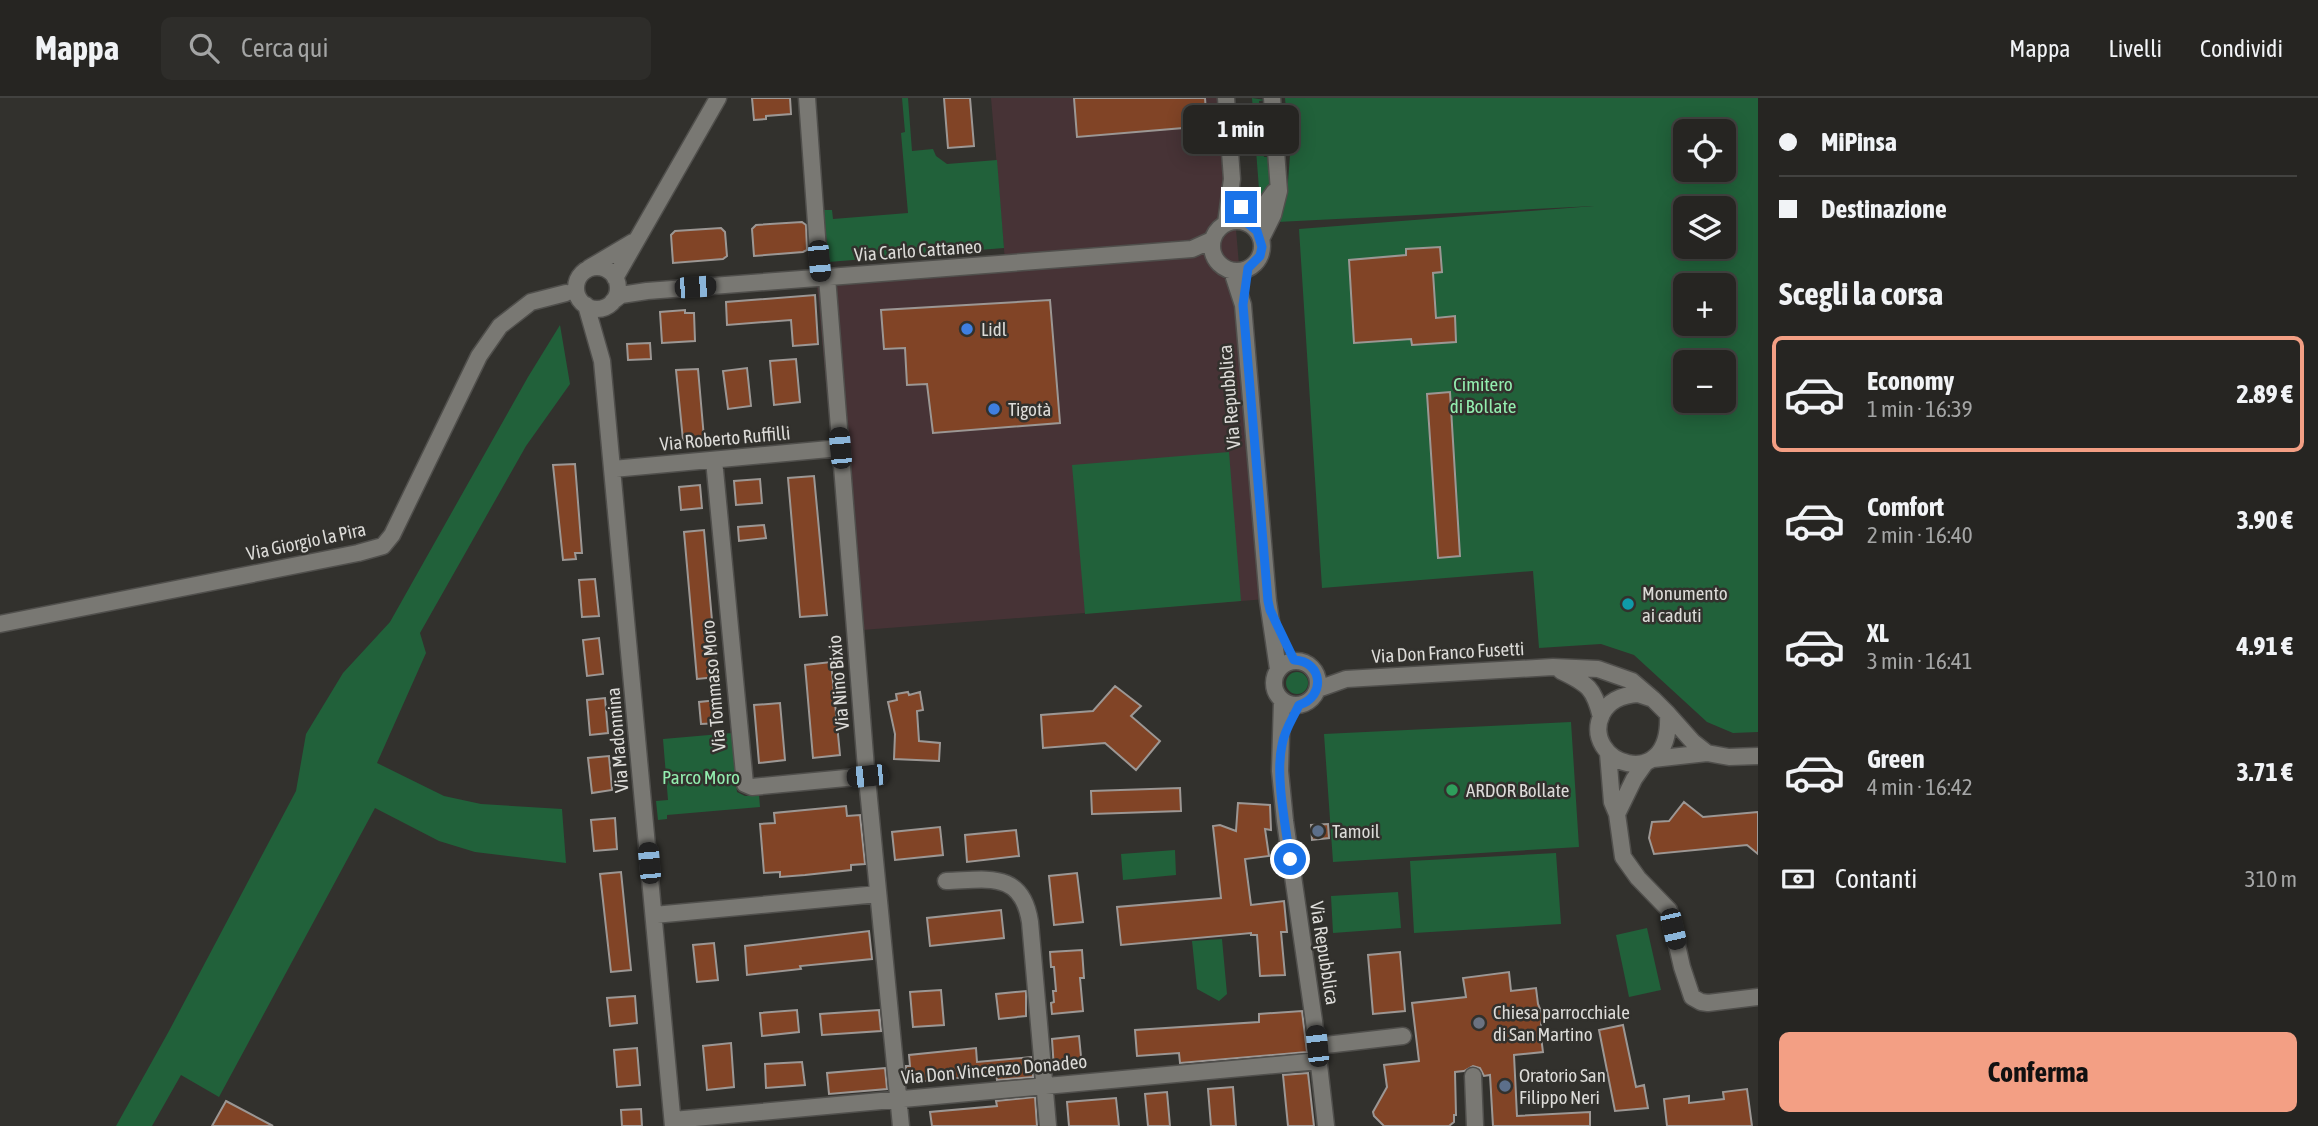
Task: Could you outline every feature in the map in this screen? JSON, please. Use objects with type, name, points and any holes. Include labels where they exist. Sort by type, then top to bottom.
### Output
[{"type":"street","points":[[635,241],[580,275],[577,295],[586,305],[596,308],[610,303],[616,295],[616,280],[635,241],[718,98]]},
{"type":"street","name":"Via Nino Bixio","points":[[807,98],[901,1126]]},
{"type":"street","points":[[1226,98],[1232,179],[1226,223]]},
{"type":"street","points":[[1249,224],[1239,221],[1219,227],[1213,248],[1218,263],[1240,270],[1260,256],[1261,239],[1277,202],[1278,176],[1272,98]]},
{"type":"street","points":[[1249,224],[1269,201],[1278,176]]},
{"type":"street","points":[[1232,179],[1249,224],[1261,239]]},
{"type":"street","name":"Via Carlo Cattaneo","points":[[610,303],[621,295],[647,291],[1213,248]]},
{"type":"street","points":[[585,270],[592,267],[605,269],[616,280]]},
{"type":"street","name":"Via Repubblica","points":[[1240,270],[1270,610],[1278,669]]},
{"type":"street","name":"Via Carlo Cattaneo","points":[[616,280],[647,291]]},
{"type":"street","name":"Via Giorgio la Pira","points":[[0,624],[383,546],[392,535],[427,459],[486,346],[500,326],[531,302],[566,293]]},
{"type":"street","name":"Via Madonnina","points":[[599,350],[610,303]]},
{"type":"street","name":"Via Madonnina","points":[[586,305],[603,361],[673,1123]]},
{"type":"street","name":"Via Roberto Ruffilli","points":[[613,469],[840,448]]},
{"type":"street","name":"Via Tommaso Moro","points":[[714,460],[745,784],[752,787],[867,776]]},
{"type":"street","name":"Via Repubblica","points":[[1270,610],[1294,660]]},
{"type":"street","points":[[1294,660],[1306,662],[1318,676],[1318,689],[1311,700],[1299,705],[1287,704],[1282,700],[1277,695],[1273,682],[1278,669],[1294,660]]},
{"type":"street","name":"Via Don Franco Fusetti","points":[[1553,667],[1581,680],[1591,688],[1597,698],[1601,717]]},
{"type":"street","name":"Via Don Franco Fusetti","points":[[1318,689],[1346,679],[1553,667],[1598,669],[1632,681],[1653,698]]},
{"type":"street","name":"Via Don Franco Fusetti","points":[[1315,670],[1346,679]]},
{"type":"street","points":[[1707,753],[1693,742],[1653,698],[1637,694],[1626,695],[1607,707],[1601,717],[1599,736],[1608,753],[1612,802],[1617,814],[1623,857],[1638,878],[1668,910],[1692,997],[1709,1003],[1758,997]]},
{"type":"street","name":"Via Repubblica","points":[[1282,700],[1280,771],[1285,821],[1326,1126]]},
{"type":"street","name":"Via Repubblica","points":[[1282,741],[1299,705]]},
{"type":"street","points":[[1617,814],[1634,779],[1666,743],[1669,733],[1668,714]]},
{"type":"street","points":[[1608,753],[1626,763],[1707,753],[1729,757],[1758,756]]},
{"type":"street","points":[[946,881],[1002,880],[1015,888],[1026,903],[1030,922],[1048,1126]]},
{"type":"street","points":[[654,915],[878,894]]},
{"type":"street","name":"Via Don Vincenzo Donadeo","points":[[673,1123],[1318,1054],[1403,1035]]},
{"type":"street","points":[[1473,1076],[1475,1126]]},
{"type":"shaded area","points":[[991,98],[1225,98],[1267,599],[849,631],[816,276],[1005,261]]},
{"type":"green space","points":[[902,98],[908,98],[912,151],[933,149],[936,156],[947,164],[997,160],[1004,248],[828,262],[824,210],[832,210],[833,219],[908,213],[901,133],[905,132]]},
{"type":"green space","points":[[1252,98],[1265,100],[1259,101],[1264,157],[1270,157],[1270,181],[1260,202]]},
{"type":"green space","name":"Cimitero di Bollate","points":[[1285,98],[1758,98],[1758,732],[1733,733],[1707,722],[1634,655],[1601,644],[1539,648],[1533,571],[1322,588],[1299,229],[1594,206],[1277,222],[1287,195],[1290,155]]},
{"type":"green space","points":[[560,325],[570,384],[526,446],[420,633],[426,653],[377,763],[444,796],[481,804],[562,809],[566,863],[475,852],[439,841],[375,808],[219,1097],[181,1075],[152,1126],[116,1126],[296,791],[306,734],[343,673],[390,622]]},
{"type":"green space","points":[[1229,452],[1241,601],[1085,614],[1072,465]]},
{"type":"green space","points":[[1293,672],[1301,672],[1308,679],[1308,687],[1301,694],[1293,694],[1286,687],[1286,679]]},
{"type":"green space","name":"ARDOR Bollate","points":[[1571,722],[1579,847],[1333,862],[1324,734]]},
{"type":"green space","name":"Parco Moro","points":[[732,733],[737,792],[745,796],[759,795],[760,807],[667,815],[667,819],[658,820],[656,801],[668,800],[663,739]]},
{"type":"green space","points":[[1175,850],[1176,875],[1123,880],[1121,854]]},
{"type":"green space","name":"ARDOR Bollate","points":[[1556,853],[1561,924],[1414,933],[1410,861]]},
{"type":"green space","points":[[1398,892],[1401,928],[1333,933],[1331,896]]},
{"type":"green space","points":[[1647,928],[1661,990],[1629,997],[1616,935]]},
{"type":"green space","points":[[1222,939],[1227,994],[1219,1001],[1197,989],[1192,941]]},
{"type":"building","points":[[752,98],[790,98],[791,114],[754,120]]},
{"type":"building","points":[[944,98],[970,98],[974,146],[948,148]]},
{"type":"building","points":[[1074,98],[1205,98],[1207,126],[1077,137]]},
{"type":"building","points":[[802,222],[806,225],[807,250],[754,256],[752,229],[756,225]]},
{"type":"building","points":[[721,228],[725,232],[727,256],[723,259],[673,263],[671,235],[675,231]]},
{"type":"building","points":[[1440,247],[1442,272],[1433,273],[1436,318],[1455,316],[1456,342],[1412,345],[1411,339],[1354,343],[1349,260],[1406,255],[1406,249]]},
{"type":"building","points":[[815,295],[818,344],[793,346],[791,320],[727,325],[726,302]]},
{"type":"building","name":"Lidl","points":[[1050,300],[1060,423],[933,433],[927,384],[907,385],[905,348],[884,349],[881,310]]},
{"type":"building","points":[[685,310],[685,313],[694,313],[695,341],[662,343],[660,312]]},
{"type":"building","points":[[650,343],[651,359],[628,360],[627,344]]},
{"type":"building","points":[[796,359],[800,402],[774,405],[770,361]]},
{"type":"building","points":[[747,368],[751,406],[728,409],[723,371]]},
{"type":"building","points":[[698,369],[704,438],[683,440],[676,370]]},
{"type":"building","points":[[1450,392],[1460,556],[1438,558],[1427,394]]},
{"type":"building","points":[[575,464],[582,553],[575,553],[576,559],[563,560],[553,465]]},
{"type":"building","points":[[814,476],[827,615],[800,617],[788,478]]},
{"type":"building","points":[[760,479],[762,503],[736,505],[734,481]]},
{"type":"building","points":[[700,485],[702,508],[681,510],[679,487]]},
{"type":"building","points":[[764,525],[766,538],[739,541],[738,527]]},
{"type":"building","points":[[704,530],[717,677],[697,679],[684,532]]},
{"type":"building","points":[[595,579],[599,616],[582,617],[579,580]]},
{"type":"building","points":[[599,638],[603,674],[587,676],[583,640]]},
{"type":"building","points":[[831,662],[840,755],[813,758],[805,665]]},
{"type":"building","points":[[1115,686],[1141,706],[1131,716],[1160,741],[1136,770],[1105,743],[1043,748],[1041,715],[1093,711]]},
{"type":"building","points":[[908,692],[909,695],[920,692],[923,710],[917,711],[919,741],[940,743],[939,761],[894,759],[895,734],[888,702],[897,700],[896,694]]},
{"type":"building","points":[[605,698],[608,733],[590,735],[587,700]]},
{"type":"building","points":[[718,700],[720,723],[701,724],[699,702]]},
{"type":"building","points":[[780,703],[785,760],[759,763],[754,705]]},
{"type":"building","points":[[609,756],[612,790],[592,793],[588,758]]},
{"type":"building","points":[[1180,788],[1181,811],[1092,814],[1091,791]]},
{"type":"building","points":[[1684,802],[1703,817],[1758,812],[1758,854],[1747,845],[1654,854],[1649,838],[1652,822],[1669,821]]},
{"type":"building","points":[[1238,803],[1270,805],[1271,830],[1265,829],[1269,856],[1245,859],[1251,905],[1284,901],[1287,932],[1281,932],[1285,975],[1260,976],[1257,935],[1251,933],[1121,945],[1117,907],[1221,898],[1213,826],[1220,825],[1236,831]]},
{"type":"building","points":[[846,806],[847,816],[860,815],[865,864],[851,865],[851,870],[805,875],[780,877],[780,872],[764,873],[760,824],[775,823],[774,813]]},
{"type":"building","points":[[615,818],[617,849],[594,851],[591,820]]},
{"type":"building","points":[[1328,824],[1329,838],[1312,840],[1311,825]]},
{"type":"building","points":[[940,827],[943,855],[895,860],[892,832]]},
{"type":"building","points":[[1016,830],[1019,856],[967,862],[965,835]]},
{"type":"building","points":[[621,872],[631,970],[611,972],[600,874]]},
{"type":"building","points":[[1077,873],[1083,922],[1054,925],[1049,876]]},
{"type":"building","points":[[1001,910],[1004,938],[930,946],[927,918]]},
{"type":"building","points":[[869,931],[872,959],[800,966],[801,969],[747,975],[745,946]]},
{"type":"building","points":[[714,943],[718,980],[697,982],[693,945]]},
{"type":"building","points":[[1082,950],[1084,978],[1080,978],[1083,1011],[1052,1014],[1053,991],[1056,991],[1050,952]]},
{"type":"building","points":[[1400,952],[1405,1011],[1373,1014],[1368,955]]},
{"type":"building","points":[[1509,972],[1511,991],[1536,988],[1543,1016],[1540,1029],[1543,1052],[1514,1055],[1517,1116],[1590,1112],[1590,1126],[1493,1126],[1490,1075],[1484,1076],[1480,1068],[1473,1066],[1455,1072],[1456,1115],[1449,1126],[1384,1126],[1373,1112],[1387,1087],[1384,1065],[1419,1061],[1412,1003],[1466,997],[1463,978]]},
{"type":"building","points":[[941,990],[944,1025],[913,1027],[910,992]]},
{"type":"building","points":[[1026,991],[1026,1016],[999,1019],[996,994]]},
{"type":"building","points":[[635,996],[637,1023],[610,1026],[607,998]]},
{"type":"building","points":[[797,1010],[799,1032],[762,1036],[760,1013]]},
{"type":"building","points":[[879,1010],[881,1031],[822,1035],[820,1014]]},
{"type":"building","points":[[1302,1011],[1307,1052],[1180,1063],[1179,1053],[1137,1056],[1135,1030],[1259,1022],[1259,1014]]},
{"type":"building","points":[[1623,1025],[1636,1087],[1644,1085],[1648,1108],[1615,1111],[1599,1030]]},
{"type":"building","points":[[1079,1036],[1082,1067],[1054,1070],[1052,1039]]},
{"type":"building","points":[[731,1043],[734,1087],[707,1090],[703,1046]]},
{"type":"building","points":[[637,1048],[640,1085],[617,1087],[614,1050]]},
{"type":"building","points":[[976,1048],[977,1062],[1031,1057],[1033,1077],[997,1080],[996,1074],[907,1083],[906,1066],[910,1066],[909,1055]]},
{"type":"building","points":[[802,1062],[805,1085],[766,1088],[765,1064]]},
{"type":"building","points":[[885,1068],[887,1089],[829,1094],[827,1073]]},
{"type":"building","points":[[1308,1073],[1314,1126],[1288,1126],[1283,1075]]},
{"type":"building","points":[[1233,1087],[1236,1126],[1211,1126],[1208,1089]]},
{"type":"building","points":[[1747,1089],[1752,1126],[1667,1126],[1664,1099],[1689,1096],[1689,1103],[1724,1099],[1723,1092]]},
{"type":"building","points":[[1167,1092],[1170,1126],[1148,1126],[1145,1094]]},
{"type":"building","points":[[1035,1097],[1037,1126],[932,1126],[930,1112],[997,1106],[996,1101]]},
{"type":"building","points":[[1116,1098],[1119,1126],[1069,1126],[1067,1102]]},
{"type":"building","points":[[226,1101],[273,1126],[212,1126]]},
{"type":"building","points":[[641,1109],[642,1126],[622,1126],[621,1110]]},
{"type":"place","name":"Lidl","points":[[967,329]]},
{"type":"place","name":"Tigotà","points":[[994,409]]},
{"type":"place","name":"Monumento ai caduti","points":[[1628,604]]},
{"type":"place","name":"ARDOR Bollate","points":[[1452,790]]},
{"type":"place","name":"Tamoil","points":[[1318,831]]},
{"type":"place","name":"Chiesa parrocchiale di San Martino","points":[[1479,1023]]},
{"type":"place","name":"Oratorio San Filippo Neri","points":[[1505,1086]]},
{"type":"route","points":[[1241,207],[1246,222],[1257,231],[1262,247],[1260,256],[1248,268],[1243,305],[1268,601],[1294,660],[1306,662],[1318,676],[1315,695],[1305,704],[1299,705],[1282,741],[1280,771],[1290,859]]}]
